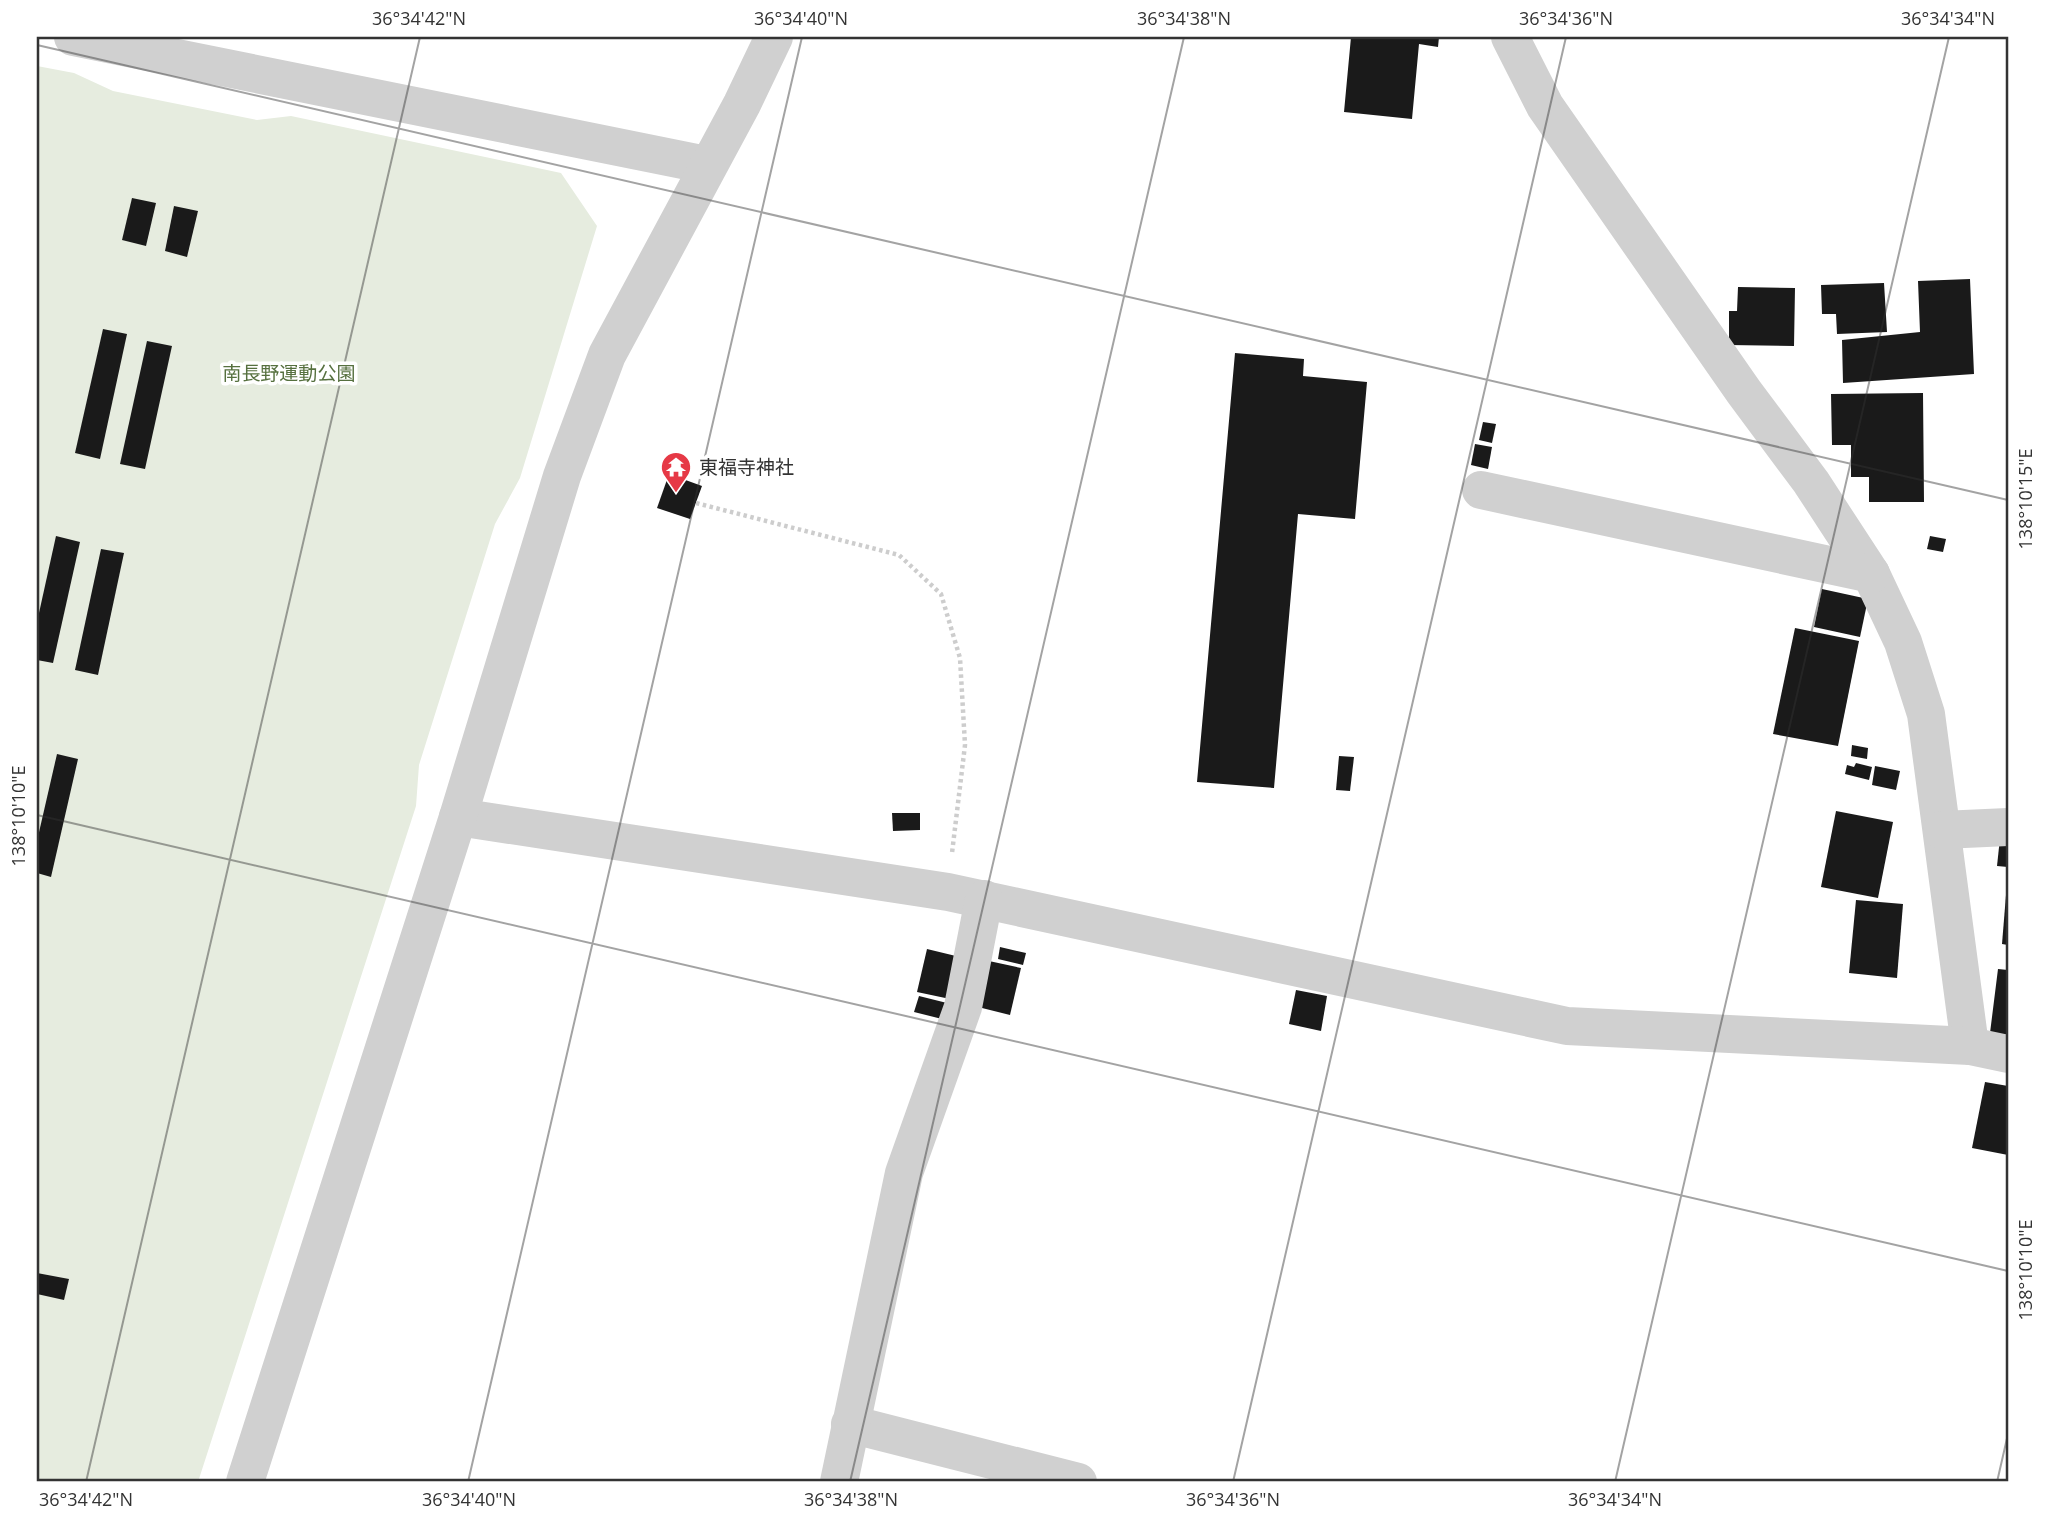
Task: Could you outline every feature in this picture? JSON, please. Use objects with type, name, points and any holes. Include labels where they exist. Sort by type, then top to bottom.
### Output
[{"type":"street","points":[[73,37],[707,165]]},
{"type":"street","points":[[245,1482],[458,817],[562,476],[607,355],[742,104],[774,37]]},
{"type":"street","points":[[1510,37],[1545,106],[1744,392],[1811,482],[1871,574],[1903,642],[1926,714],[1970,1046]]},
{"type":"street","points":[[1481,490],[1871,574]]},
{"type":"street","points":[[458,817],[966,895],[1567,1026],[1970,1046],[2008,1054]]},
{"type":"street","points":[[1942,830],[2008,827]]},
{"type":"street","points":[[839,1482],[904,1173],[963,1007],[966,895]]},
{"type":"street","points":[[850,1424],[1078,1482]]},
{"type":"path","points":[[696,503],[900,555],[941,594],[960,658],[965,745],[966,895]]},
{"type":"green space","name":"南長野運動公園","points":[[37,66],[74,73],[113,91],[257,120],[291,116],[561,173],[597,226],[520,478],[495,524],[419,765],[416,806],[198,1482],[37,1482]]},
{"type":"building","points":[[1351,37],[1439,37],[1438,47],[1419,44],[1412,119],[1344,112]]},
{"type":"building","points":[[132,198],[156,203],[146,246],[122,240]]},
{"type":"building","points":[[174,206],[198,211],[187,257],[165,251]]},
{"type":"building","points":[[1970,279],[1974,374],[1843,383],[1842,340],[1920,332],[1918,281]]},
{"type":"building","points":[[1884,283],[1887,332],[1837,334],[1836,314],[1822,314],[1821,285]]},
{"type":"building","points":[[1738,287],[1795,288],[1794,346],[1729,345],[1729,311],[1737,311]]},
{"type":"building","points":[[103,329],[127,334],[100,459],[75,453]]},
{"type":"building","points":[[147,341],[172,346],[145,469],[120,464]]},
{"type":"building","points":[[1235,353],[1304,359],[1303,376],[1367,382],[1355,519],[1298,514],[1274,788],[1197,782]]},
{"type":"building","points":[[1923,393],[1924,502],[1869,502],[1869,477],[1851,477],[1851,445],[1832,445],[1831,394]]},
{"type":"building","points":[[1483,422],[1496,424],[1492,443],[1479,440]]},
{"type":"building","points":[[1475,444],[1492,447],[1488,469],[1471,465]]},
{"type":"building","points":[[669,474],[702,486],[690,519],[657,508]]},
{"type":"building","points":[[56,536],[80,542],[53,663],[37,660],[37,622]]},
{"type":"building","points":[[1930,536],[1946,539],[1943,552],[1927,549]]},
{"type":"building","points":[[101,549],[124,553],[98,675],[75,670]]},
{"type":"building","points":[[1822,589],[1868,599],[1860,637],[1814,627]]},
{"type":"building","points":[[1795,628],[1859,641],[1838,746],[1773,734]]},
{"type":"building","points":[[1852,745],[1868,748],[1867,759],[1851,756]]},
{"type":"building","points":[[57,754],[78,759],[51,877],[37,873],[37,841]]},
{"type":"building","points":[[1339,756],[1354,757],[1350,791],[1336,790]]},
{"type":"building","points":[[1856,763],[1872,767],[1869,780],[1845,774],[1847,765],[1854,767]]},
{"type":"building","points":[[1875,766],[1900,771],[1896,790],[1872,785]]},
{"type":"building","points":[[1836,811],[1893,822],[1878,898],[1821,887]]},
{"type":"building","points":[[892,813],[920,813],[920,830],[893,831]]},
{"type":"building","points":[[2000,838],[2008,838],[2008,867],[1997,866]]},
{"type":"building","points":[[2008,895],[2008,945],[2002,944]]},
{"type":"building","points":[[1856,900],[1903,904],[1897,978],[1849,973]]},
{"type":"building","points":[[1000,947],[1026,953],[1023,965],[998,959]]},
{"type":"building","points":[[927,949],[960,957],[950,999],[917,992]]},
{"type":"building","points":[[989,961],[1021,968],[1010,1015],[978,1007]]},
{"type":"building","points":[[1998,969],[2008,970],[2008,1035],[1990,1033]]},
{"type":"building","points":[[1296,990],[1327,996],[1321,1031],[1289,1024]]},
{"type":"building","points":[[919,996],[947,1003],[942,1019],[914,1012]]},
{"type":"building","points":[[1985,1082],[2008,1086],[2008,1155],[1972,1148]]},
{"type":"building","points":[[37,1273],[69,1279],[64,1300],[37,1294]]},
{"type":"place","name":"東福寺神社","points":[[676,494]]}]
